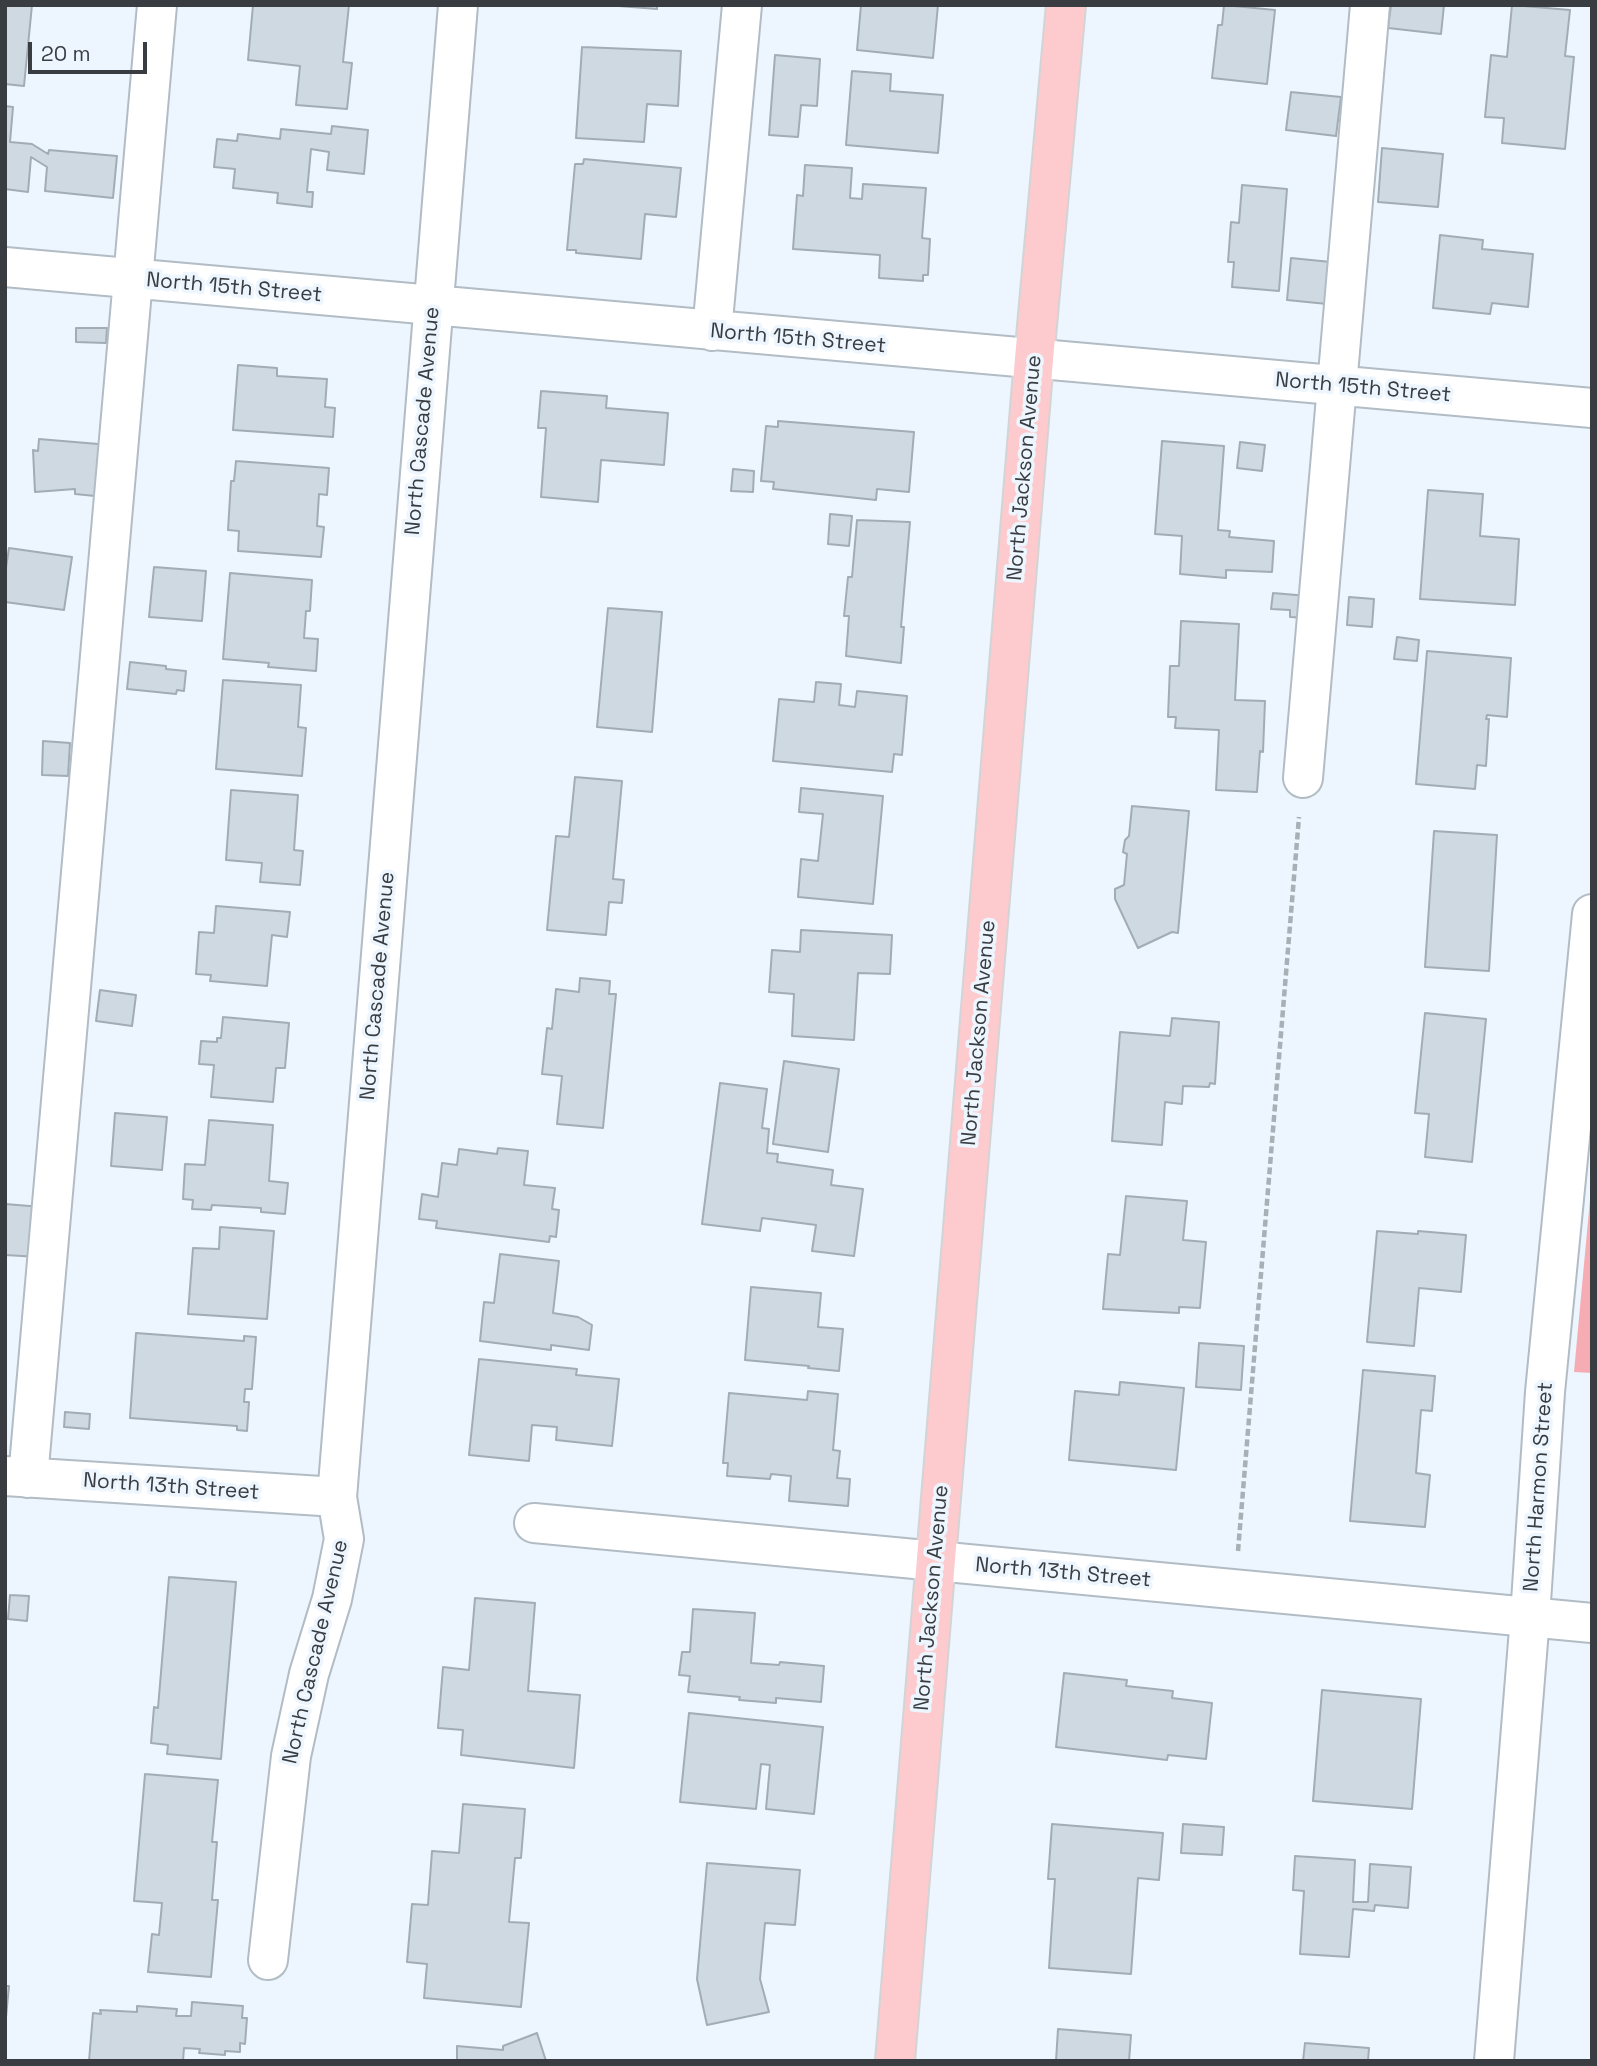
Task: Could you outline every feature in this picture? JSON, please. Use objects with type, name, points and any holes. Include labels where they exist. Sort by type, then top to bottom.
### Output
[{"type":"main road","name":"North Jackson Avenue","points":[[895,2061],[1034,359],[1066,5]]},
{"type":"street","points":[[17,1477],[157,5]]},
{"type":"street","name":"North Cascade Avenue","points":[[268,1960],[290,1756],[309,1674],[332,1599],[344,1539],[337,1497],[458,5]]},
{"type":"street","points":[[712,331],[742,5]]},
{"type":"street","points":[[1303,778],[1370,5]]},
{"type":"street","name":"North 15th Street","points":[[5,267],[1592,408]]},
{"type":"street","name":"North Harmon Street","points":[[1494,2061],[1530,1617],[1545,1392],[1592,914]]},
{"type":"street","name":"North 13th Street","points":[[17,1477],[337,1497]]},
{"type":"street","name":"North 13th Street","points":[[534,1523],[1592,1623]]},
{"type":"path","points":[[1235,1589],[1303,778]]},
{"type":"shaded area","points":[[1592,1178],[1592,1373],[1574,1372]]},
{"type":"building","points":[[5,5],[32,5],[24,86],[5,84]]},
{"type":"building","points":[[253,5],[349,5],[343,62],[352,63],[347,109],[296,105],[300,66],[248,60]]},
{"type":"building","points":[[606,5],[657,5],[657,9]]},
{"type":"building","points":[[861,5],[938,5],[933,58],[857,50]]},
{"type":"building","points":[[1224,5],[1275,10],[1267,84],[1212,78],[1218,25],[1222,25]]},
{"type":"building","points":[[1391,5],[1444,5],[1441,34],[1388,28]]},
{"type":"building","points":[[1512,5],[1570,10],[1565,56],[1574,57],[1565,149],[1502,143],[1504,118],[1485,117],[1491,55],[1507,57]]},
{"type":"building","points":[[582,47],[681,51],[678,106],[647,104],[644,142],[576,138]]},
{"type":"building","points":[[775,55],[820,59],[817,106],[801,105],[798,137],[769,135]]},
{"type":"building","points":[[852,71],[891,74],[890,91],[943,95],[938,153],[846,145]]},
{"type":"building","points":[[1291,92],[1341,97],[1336,136],[1286,130]]},
{"type":"building","points":[[5,106],[13,107],[10,142],[32,144],[48,154],[49,150],[117,156],[113,198],[45,191],[47,167],[31,157],[28,192],[5,189]]},
{"type":"building","points":[[332,126],[368,130],[364,174],[327,170],[329,152],[311,149],[307,192],[313,192],[312,207],[277,203],[278,193],[233,188],[235,169],[214,167],[217,139],[237,141],[238,134],[280,139],[281,129],[331,134]]},
{"type":"building","points":[[1382,148],[1443,154],[1438,207],[1378,202]]},
{"type":"building","points":[[584,159],[681,168],[676,217],[645,214],[641,259],[567,250],[575,164],[583,164]]},
{"type":"building","points":[[805,165],[852,168],[850,198],[862,199],[863,184],[926,188],[922,238],[930,239],[928,275],[923,275],[923,281],[879,278],[880,255],[793,249],[797,195],[803,196]]},
{"type":"building","points":[[1242,185],[1287,189],[1279,291],[1232,287],[1234,262],[1228,262],[1231,222],[1239,223]]},
{"type":"building","points":[[1440,235],[1483,240],[1482,249],[1533,254],[1528,307],[1492,303],[1490,314],[1433,308]]},
{"type":"building","points":[[1291,258],[1331,262],[1327,304],[1287,300]]},
{"type":"building","points":[[76,328],[107,328],[106,343],[76,342]]},
{"type":"building","points":[[238,365],[277,368],[277,376],[327,379],[325,407],[335,408],[333,437],[233,430]]},
{"type":"building","points":[[541,391],[607,396],[606,408],[668,413],[664,465],[601,460],[598,502],[541,497],[546,428],[538,428]]},
{"type":"building","points":[[778,421],[914,432],[909,492],[877,489],[876,500],[773,489],[774,482],[761,481],[766,426],[778,427]]},
{"type":"building","points":[[39,439],[110,445],[105,497],[75,494],[75,489],[35,492],[33,450],[38,451]]},
{"type":"building","points":[[1162,441],[1224,446],[1218,530],[1230,531],[1229,537],[1274,541],[1272,572],[1226,570],[1226,578],[1180,574],[1182,536],[1155,534]]},
{"type":"building","points":[[1240,442],[1265,445],[1262,471],[1237,468]]},
{"type":"building","points":[[236,461],[329,468],[327,495],[319,494],[317,526],[324,527],[321,557],[238,551],[239,531],[228,530],[231,481],[234,481]]},
{"type":"building","points":[[733,469],[754,471],[753,492],[731,491]]},
{"type":"building","points":[[1428,490],[1483,494],[1480,536],[1519,539],[1515,605],[1420,599]]},
{"type":"building","points":[[830,514],[852,516],[849,546],[828,544]]},
{"type":"building","points":[[857,520],[910,522],[901,627],[904,627],[901,663],[846,656],[849,616],[844,616],[848,577],[852,577]]},
{"type":"building","points":[[9,548],[72,557],[64,610],[5,602]]},
{"type":"building","points":[[154,567],[206,571],[202,621],[149,617]]},
{"type":"building","points":[[230,573],[312,580],[310,611],[306,611],[304,638],[318,639],[316,671],[268,667],[269,663],[223,659]]},
{"type":"building","points":[[1273,593],[1308,596],[1306,618],[1290,617],[1290,610],[1271,609]]},
{"type":"building","points":[[1349,597],[1374,599],[1372,627],[1347,625]]},
{"type":"building","points":[[608,608],[662,612],[652,732],[597,727]]},
{"type":"building","points":[[1181,621],[1239,624],[1235,700],[1265,701],[1263,752],[1260,751],[1257,792],[1216,790],[1219,730],[1175,728],[1176,717],[1168,717],[1170,666],[1179,666]]},
{"type":"building","points":[[1397,637],[1419,640],[1417,661],[1394,659]]},
{"type":"building","points":[[1427,651],[1511,658],[1507,717],[1487,715],[1486,766],[1477,765],[1475,789],[1416,784]]},
{"type":"building","points":[[130,662],[186,671],[184,691],[177,690],[176,694],[127,689]]},
{"type":"building","points":[[223,680],[301,685],[298,727],[306,728],[302,776],[216,769]]},
{"type":"building","points":[[816,682],[841,684],[839,705],[855,707],[857,691],[907,696],[902,755],[894,754],[892,772],[773,761],[779,699],[814,702]]},
{"type":"building","points":[[43,741],[70,743],[68,776],[42,775]]},
{"type":"building","points":[[575,777],[622,781],[613,879],[624,880],[622,903],[609,902],[606,935],[547,930],[556,836],[569,837]]},
{"type":"building","points":[[801,788],[883,796],[873,904],[798,897],[801,859],[818,861],[823,814],[799,812]]},
{"type":"building","points":[[231,790],[298,795],[294,850],[303,851],[300,885],[260,882],[262,863],[226,860]]},
{"type":"building","points":[[1132,806],[1189,811],[1178,933],[1172,932],[1138,948],[1115,899],[1115,889],[1124,885],[1127,854],[1123,852],[1125,840],[1129,836]]},
{"type":"building","points":[[1434,831],[1497,835],[1489,971],[1425,967]]},
{"type":"building","points":[[216,906],[290,912],[287,937],[272,935],[267,986],[210,981],[211,975],[196,974],[199,932],[214,933]]},
{"type":"building","points":[[801,930],[892,935],[890,974],[858,973],[854,1040],[792,1036],[794,994],[769,992],[772,950],[800,952]]},
{"type":"building","points":[[580,978],[610,981],[609,994],[616,994],[603,1128],[557,1124],[562,1076],[542,1074],[547,1028],[552,1029],[556,989],[579,992]]},
{"type":"building","points":[[100,990],[136,995],[132,1026],[96,1021]]},
{"type":"building","points":[[1425,1013],[1486,1019],[1472,1162],[1425,1157],[1429,1114],[1415,1113]]},
{"type":"building","points":[[223,1017],[289,1023],[285,1068],[276,1068],[273,1102],[211,1097],[214,1065],[199,1064],[201,1041],[217,1042],[217,1038],[221,1038]]},
{"type":"building","points":[[1172,1018],[1219,1022],[1215,1084],[1210,1083],[1209,1087],[1183,1086],[1182,1104],[1165,1102],[1162,1145],[1112,1141],[1120,1032],[1170,1036]]},
{"type":"building","points":[[784,1061],[839,1069],[828,1152],[773,1144]]},
{"type":"building","points":[[720,1083],[767,1089],[762,1128],[769,1129],[767,1153],[778,1154],[777,1162],[833,1170],[831,1185],[863,1189],[854,1256],[812,1251],[816,1225],[762,1218],[760,1231],[702,1224]]},
{"type":"building","points":[[115,1113],[167,1117],[162,1170],[111,1166]]},
{"type":"building","points":[[209,1120],[273,1125],[269,1181],[288,1183],[285,1214],[261,1212],[261,1208],[212,1205],[211,1210],[192,1209],[193,1200],[183,1199],[185,1164],[205,1165]]},
{"type":"building","points":[[498,1148],[528,1151],[524,1185],[555,1188],[552,1209],[559,1210],[556,1237],[550,1236],[549,1242],[436,1228],[437,1221],[419,1219],[422,1194],[438,1197],[442,1163],[457,1165],[459,1149],[497,1154]]},
{"type":"building","points":[[1126,1196],[1187,1201],[1183,1240],[1206,1242],[1200,1308],[1179,1307],[1179,1313],[1103,1309],[1108,1254],[1120,1255]]},
{"type":"building","points":[[5,1204],[42,1207],[39,1257],[5,1255]]},
{"type":"building","points":[[220,1227],[274,1231],[267,1319],[188,1314],[193,1248],[219,1249]]},
{"type":"building","points":[[1377,1231],[1466,1235],[1461,1292],[1419,1288],[1414,1346],[1367,1342]]},
{"type":"building","points":[[500,1254],[559,1261],[553,1313],[578,1317],[592,1325],[589,1350],[551,1345],[551,1350],[480,1341],[484,1302],[494,1303]]},
{"type":"building","points":[[751,1287],[821,1293],[818,1327],[843,1329],[839,1371],[745,1360]]},
{"type":"building","points":[[136,1333],[244,1341],[244,1336],[256,1337],[252,1389],[245,1389],[244,1402],[249,1402],[247,1431],[237,1430],[237,1426],[130,1418]]},
{"type":"building","points":[[1199,1343],[1244,1346],[1241,1390],[1196,1387]]},
{"type":"building","points":[[479,1359],[577,1369],[576,1375],[619,1379],[612,1446],[556,1440],[557,1427],[532,1425],[529,1461],[469,1455]]},
{"type":"building","points":[[1363,1370],[1435,1376],[1432,1411],[1421,1410],[1416,1473],[1430,1475],[1425,1527],[1350,1521]]},
{"type":"building","points":[[1120,1382],[1184,1388],[1176,1470],[1069,1460],[1075,1391],[1119,1395]]},
{"type":"building","points":[[808,1391],[838,1394],[833,1450],[840,1451],[837,1478],[850,1479],[848,1506],[789,1501],[791,1476],[771,1474],[770,1479],[727,1476],[728,1463],[723,1463],[729,1393],[807,1400]]},
{"type":"building","points":[[65,1412],[90,1414],[89,1429],[64,1427]]},
{"type":"building","points":[[169,1577],[236,1582],[221,1759],[167,1754],[168,1745],[151,1743],[154,1707],[158,1708]]},
{"type":"building","points":[[10,1595],[29,1596],[27,1621],[8,1619]]},
{"type":"building","points":[[475,1598],[535,1603],[528,1691],[580,1695],[574,1768],[461,1755],[463,1730],[438,1728],[443,1667],[469,1670]]},
{"type":"building","points":[[693,1609],[755,1613],[751,1663],[779,1665],[780,1662],[824,1666],[821,1702],[776,1698],[776,1703],[688,1692],[690,1676],[679,1675],[682,1652],[690,1652]]},
{"type":"building","points":[[1064,1673],[1127,1680],[1126,1686],[1173,1691],[1172,1698],[1212,1703],[1206,1759],[1168,1755],[1167,1760],[1056,1747]]},
{"type":"building","points":[[1322,1690],[1421,1699],[1412,1809],[1313,1801]]},
{"type":"building","points":[[689,1713],[823,1727],[814,1814],[766,1809],[770,1765],[761,1764],[756,1809],[680,1802]]},
{"type":"building","points":[[145,1774],[218,1780],[212,1842],[217,1842],[212,1900],[218,1900],[211,1977],[148,1972],[152,1934],[159,1935],[162,1903],[134,1901]]},
{"type":"building","points":[[463,1804],[525,1809],[521,1858],[515,1858],[509,1922],[529,1923],[521,2007],[424,1998],[427,1964],[407,1962],[412,1904],[428,1905],[432,1851],[459,1853]]},
{"type":"building","points":[[1052,1824],[1163,1833],[1159,1880],[1138,1878],[1131,1974],[1049,1968],[1055,1879],[1048,1879]]},
{"type":"building","points":[[1183,1824],[1224,1827],[1222,1855],[1181,1853]]},
{"type":"building","points":[[1295,1856],[1355,1860],[1353,1902],[1368,1902],[1370,1864],[1411,1867],[1408,1908],[1375,1905],[1374,1911],[1353,1909],[1349,1957],[1300,1954],[1304,1891],[1293,1890]]},
{"type":"building","points":[[707,1863],[800,1870],[795,1925],[765,1923],[760,1979],[769,2012],[707,2025],[697,1979]]},
{"type":"building","points":[[5,1986],[9,1986],[5,2028]]},
{"type":"building","points":[[192,2002],[243,2006],[242,2018],[247,2018],[245,2044],[240,2043],[240,2052],[225,2051],[225,2055],[199,2053],[200,2049],[184,2048],[183,2061],[89,2061],[93,2013],[101,2014],[100,2010],[137,2012],[137,2006],[177,2009],[176,2016],[191,2016]]},
{"type":"building","points":[[1058,2029],[1131,2035],[1129,2061],[1056,2061]]},
{"type":"building","points":[[537,2033],[546,2061],[457,2061],[457,2046],[503,2050],[503,2046]]},
{"type":"building","points":[[1305,2043],[1369,2048],[1368,2061],[1303,2061]]}]
